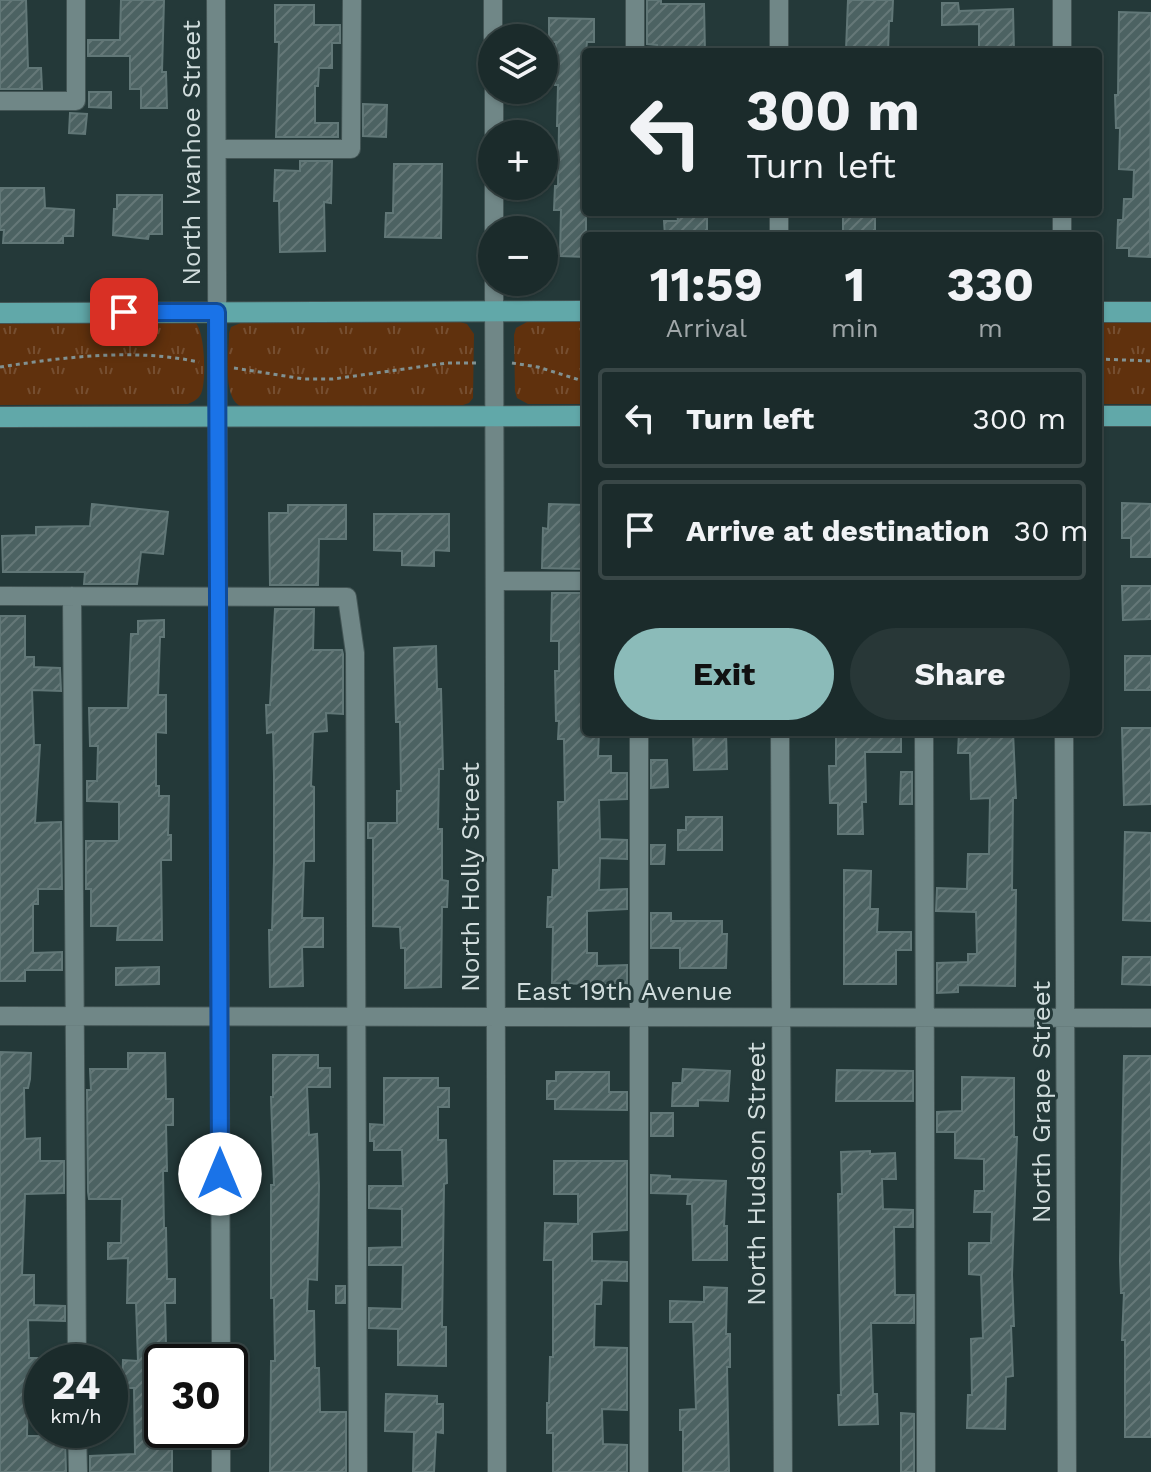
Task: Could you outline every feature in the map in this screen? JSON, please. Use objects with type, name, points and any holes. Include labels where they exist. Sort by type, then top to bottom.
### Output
[{"type":"main road","points":[[0,313],[582,311]]},
{"type":"main road","points":[[1102,312],[1151,312]]},
{"type":"main road","points":[[0,417],[582,416]]},
{"type":"main road","points":[[1102,416],[1151,416]]},
{"type":"street","points":[[0,101],[76,101],[76,0]]},
{"type":"street","name":"North Ivanhoe Street","points":[[216,0],[221,1344]]},
{"type":"street","points":[[217,149],[351,149],[352,0]]},
{"type":"street","points":[[493,0],[493,24]]},
{"type":"street","points":[[635,0],[635,48]]},
{"type":"street","points":[[779,0],[779,48]]},
{"type":"street","points":[[1062,0],[1062,48]]},
{"type":"street","name":"North Holly Street","points":[[494,296],[497,1472]]},
{"type":"street","points":[[495,581],[582,581]]},
{"type":"street","points":[[0,596],[347,597],[355,653],[358,1472]]},
{"type":"street","points":[[72,596],[77,1344]]},
{"type":"street","points":[[639,736],[639,1472]]},
{"type":"street","name":"North Hudson Street","points":[[780,736],[783,1472]]},
{"type":"street","points":[[924,736],[926,1472]]},
{"type":"street","name":"North Grape Street","points":[[1064,736],[1067,1472]]},
{"type":"street","name":"East 19th Avenue","points":[[0,1016],[1151,1018]]},
{"type":"street","points":[[77,1448],[78,1472]]},
{"type":"street","points":[[221,1448],[221,1472]]},
{"type":"path","points":[[0,367],[122,354],[176,357],[288,377],[333,379],[433,365],[494,363],[538,367],[582,381]]},
{"type":"path","points":[[1102,359],[1151,361]]},
{"type":"green space","points":[[0,322],[196,323],[199,329],[204,366],[201,393],[188,404],[0,405]]},
{"type":"green space","points":[[243,322],[467,324],[474,334],[473,398],[463,405],[241,406],[231,394],[228,362],[231,327]]},
{"type":"green space","points":[[527,322],[582,322],[582,404],[528,404],[517,398],[516,328]]},
{"type":"green space","points":[[1102,322],[1151,322],[1151,404],[1102,404]]},
{"type":"building","points":[[0,0],[26,0],[28,68],[41,68],[42,89],[0,89]]},
{"type":"building","points":[[121,0],[164,0],[162,72],[166,72],[167,108],[141,108],[141,89],[130,89],[130,56],[88,56],[88,40],[120,40]]},
{"type":"building","points":[[647,0],[661,0],[661,4],[704,4],[705,48],[657,48],[657,45],[647,44]]},
{"type":"building","points":[[848,0],[893,0],[888,48],[846,48]]},
{"type":"building","points":[[942,3],[958,3],[959,11],[1013,9],[1014,48],[979,48],[979,24],[942,25]]},
{"type":"building","points":[[275,5],[314,5],[314,25],[340,25],[340,43],[332,43],[332,68],[319,68],[318,86],[315,86],[315,123],[338,123],[338,137],[276,137],[279,42],[275,42]]},
{"type":"building","points":[[1119,12],[1151,13],[1150,257],[1129,256],[1129,248],[1117,248],[1118,220],[1123,220],[1124,199],[1133,199],[1134,170],[1119,169],[1120,128],[1116,128],[1115,95],[1118,95]]},
{"type":"building","points":[[549,18],[594,19],[594,42],[587,42],[586,48],[582,48],[582,216],[586,216],[586,232],[582,232],[582,257],[560,256],[561,210],[554,210],[554,200],[558,200],[558,24],[549,24]]},
{"type":"building","points":[[89,92],[111,92],[111,108],[89,107]]},
{"type":"building","points":[[363,104],[387,105],[386,137],[363,136]]},
{"type":"building","points":[[70,113],[87,114],[85,134],[69,133]]},
{"type":"building","points":[[300,161],[332,161],[331,203],[324,202],[325,251],[280,252],[279,201],[274,201],[275,170],[300,171]]},
{"type":"building","points":[[394,164],[442,164],[441,238],[385,237],[386,213],[393,213]]},
{"type":"building","points":[[0,188],[44,188],[45,208],[74,210],[73,236],[63,236],[63,243],[3,243]]},
{"type":"building","points":[[117,195],[162,195],[162,234],[149,234],[148,239],[113,235]]},
{"type":"building","points":[[677,216],[707,216],[707,232],[665,232],[664,221],[678,221]]},
{"type":"building","points":[[843,216],[875,216],[875,232],[843,232]]},
{"type":"building","points":[[1122,503],[1151,504],[1151,557],[1131,557],[1131,538],[1122,538]]},
{"type":"building","points":[[92,504],[168,512],[163,554],[141,552],[137,584],[84,584],[85,572],[3,572],[2,536],[36,535],[36,527],[90,526]]},
{"type":"building","points":[[549,504],[582,505],[582,569],[542,568],[543,528],[548,529]]},
{"type":"building","points":[[288,505],[346,505],[346,539],[319,539],[318,585],[270,585],[269,513],[288,513]]},
{"type":"building","points":[[374,514],[449,514],[449,551],[434,550],[434,566],[402,565],[402,551],[374,550]]},
{"type":"building","points":[[1122,586],[1151,586],[1151,619],[1123,620]]},
{"type":"building","points":[[552,593],[581,593],[582,736],[599,736],[598,756],[611,756],[611,773],[627,773],[627,799],[599,800],[600,839],[627,840],[627,859],[600,858],[599,890],[627,889],[627,909],[587,911],[587,953],[597,953],[597,966],[627,965],[627,985],[552,983],[553,927],[547,927],[548,897],[552,897],[553,870],[559,870],[558,802],[565,802],[564,739],[558,739],[559,721],[556,721],[555,671],[559,671],[559,641],[551,641]]},
{"type":"building","points":[[275,609],[314,609],[313,650],[342,650],[343,654],[343,714],[326,713],[327,731],[313,732],[311,786],[314,787],[314,861],[304,861],[302,918],[323,918],[323,947],[302,947],[303,986],[270,987],[274,776],[273,732],[267,733],[266,705],[270,705]]},
{"type":"building","points":[[0,616],[25,616],[25,657],[34,657],[34,667],[60,668],[61,691],[32,690],[34,745],[40,745],[35,823],[61,822],[62,889],[38,889],[38,904],[33,904],[33,953],[62,952],[62,970],[25,970],[25,981],[0,981]]},
{"type":"building","points":[[164,620],[164,637],[160,637],[158,695],[166,695],[166,733],[156,732],[156,786],[159,786],[159,796],[169,796],[171,860],[161,860],[162,940],[117,940],[118,926],[91,926],[91,889],[86,889],[86,841],[119,841],[119,802],[87,801],[87,781],[97,781],[98,746],[90,746],[89,708],[128,708],[131,634],[138,634],[138,621]]},
{"type":"building","points":[[436,646],[437,689],[441,689],[443,769],[439,769],[438,829],[442,829],[442,880],[448,881],[447,907],[442,907],[441,987],[405,988],[405,948],[401,948],[400,927],[373,926],[373,838],[368,838],[368,823],[397,823],[397,791],[401,791],[400,722],[396,722],[394,648]]},
{"type":"building","points":[[1125,656],[1151,656],[1151,690],[1125,690]]},
{"type":"building","points":[[1122,728],[1151,728],[1151,804],[1124,805]]},
{"type":"building","points":[[693,736],[726,736],[727,769],[694,770]]},
{"type":"building","points":[[836,736],[901,736],[901,752],[865,752],[863,834],[838,834],[838,803],[830,803],[829,766],[836,766]]},
{"type":"building","points":[[959,736],[1013,736],[1015,986],[958,985],[958,992],[937,993],[937,963],[968,962],[968,954],[977,954],[976,912],[936,911],[937,888],[967,889],[968,854],[989,854],[990,798],[971,799],[970,753],[958,753]]},
{"type":"building","points":[[651,760],[667,760],[668,787],[651,788]]},
{"type":"building","points":[[901,772],[912,772],[912,804],[900,804]]},
{"type":"building","points":[[686,817],[722,817],[722,850],[678,850],[678,830],[686,830]]},
{"type":"building","points":[[1125,832],[1151,833],[1151,921],[1123,920]]},
{"type":"building","points":[[651,845],[665,845],[664,864],[651,864]]},
{"type":"building","points":[[844,870],[871,871],[870,909],[878,909],[877,932],[911,932],[911,950],[896,950],[896,984],[844,984]]},
{"type":"building","points":[[651,913],[671,913],[671,921],[722,921],[722,934],[727,934],[726,968],[680,968],[680,948],[651,948]]},
{"type":"building","points":[[1123,957],[1151,957],[1151,985],[1122,984]]},
{"type":"building","points":[[159,967],[159,984],[116,985],[116,968]]},
{"type":"building","points":[[0,1052],[31,1053],[30,1079],[28,1088],[24,1088],[25,1139],[40,1138],[40,1161],[64,1161],[64,1193],[25,1194],[22,1275],[34,1275],[34,1305],[65,1306],[65,1321],[28,1320],[29,1344],[24,1344],[24,1448],[65,1448],[66,1472],[0,1472]]},
{"type":"building","points":[[128,1053],[165,1053],[166,1099],[173,1099],[173,1125],[166,1125],[167,1171],[163,1171],[167,1279],[175,1279],[175,1303],[165,1303],[166,1344],[144,1344],[144,1448],[172,1448],[172,1472],[90,1472],[90,1456],[135,1454],[134,1388],[128,1388],[128,1360],[138,1361],[136,1303],[127,1303],[128,1258],[108,1259],[108,1243],[121,1243],[122,1199],[89,1199],[88,1192],[87,1090],[91,1090],[90,1069],[128,1069]]},
{"type":"building","points":[[273,1055],[318,1055],[318,1068],[330,1068],[330,1087],[307,1087],[309,1135],[317,1134],[319,1186],[317,1280],[308,1279],[307,1311],[314,1311],[320,1412],[346,1412],[346,1472],[270,1472],[271,1361],[275,1361],[274,1298],[271,1298]]},
{"type":"building","points":[[1124,1056],[1151,1056],[1151,1437],[1125,1437],[1124,1293],[1121,1293],[1120,1261]]},
{"type":"building","points":[[683,1069],[730,1071],[728,1101],[698,1100],[698,1106],[672,1106],[673,1083],[682,1083]]},
{"type":"building","points":[[837,1070],[913,1071],[913,1101],[836,1101]]},
{"type":"building","points":[[556,1072],[609,1072],[609,1092],[627,1092],[627,1110],[555,1109],[555,1099],[547,1099],[547,1081],[556,1081]]},
{"type":"building","points":[[962,1077],[1014,1078],[1014,1137],[1017,1137],[1012,1275],[1014,1326],[1011,1326],[1013,1376],[1006,1377],[1005,1429],[967,1428],[968,1395],[972,1395],[971,1339],[983,1338],[981,1275],[969,1274],[969,1243],[991,1243],[992,1212],[974,1212],[975,1191],[984,1191],[984,1159],[955,1158],[955,1132],[937,1132],[937,1112],[962,1111]]},
{"type":"building","points":[[384,1078],[438,1078],[438,1088],[449,1088],[449,1107],[438,1107],[438,1140],[446,1140],[442,1327],[446,1327],[446,1366],[398,1365],[398,1329],[369,1328],[369,1308],[402,1309],[403,1265],[369,1265],[369,1248],[402,1247],[402,1209],[369,1208],[369,1186],[403,1186],[402,1150],[374,1150],[374,1141],[370,1141],[370,1124],[384,1125]]},
{"type":"building","points":[[651,1113],[673,1113],[673,1136],[651,1136]]},
{"type":"building","points":[[870,1151],[870,1154],[895,1153],[896,1179],[882,1179],[883,1209],[913,1210],[913,1227],[894,1227],[895,1295],[914,1295],[914,1323],[871,1323],[873,1394],[877,1394],[878,1424],[839,1425],[838,1194],[842,1194],[841,1152]]},
{"type":"building","points":[[554,1161],[627,1161],[627,1230],[592,1232],[592,1261],[627,1262],[627,1281],[602,1280],[601,1304],[595,1304],[594,1347],[627,1348],[627,1410],[602,1409],[603,1444],[627,1445],[627,1472],[553,1472],[553,1433],[547,1433],[547,1403],[550,1357],[553,1357],[553,1260],[544,1260],[545,1223],[578,1224],[578,1194],[554,1194]]},
{"type":"building","points":[[651,1175],[670,1176],[670,1179],[726,1181],[724,1226],[727,1226],[727,1260],[693,1260],[692,1204],[687,1204],[688,1194],[651,1193]]},
{"type":"building","points":[[336,1286],[345,1286],[345,1303],[336,1303]]},
{"type":"building","points":[[704,1287],[727,1288],[726,1334],[730,1334],[730,1367],[727,1367],[729,1472],[683,1472],[680,1410],[696,1409],[693,1322],[670,1322],[670,1301],[704,1302]]},
{"type":"building","points":[[386,1394],[437,1396],[437,1404],[443,1404],[443,1433],[436,1432],[434,1472],[413,1472],[414,1432],[385,1431]]},
{"type":"building","points":[[901,1413],[914,1414],[914,1472],[901,1472]]},
{"type":"route","points":[[124,312],[217,312],[220,1174]]}]
